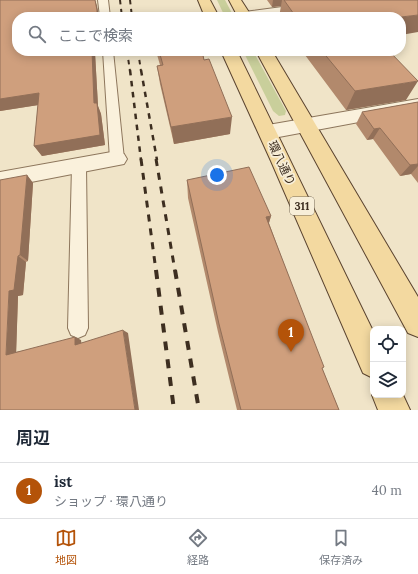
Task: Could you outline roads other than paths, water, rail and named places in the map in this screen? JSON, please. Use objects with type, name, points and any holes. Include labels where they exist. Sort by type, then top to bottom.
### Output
[{"type":"main road","points":[[204,0],[210,12]]},
{"type":"main road","points":[[235,0],[242,12]]},
{"type":"main road","name":"環八通り","points":[[231,56],[268,132],[373,362]]},
{"type":"main road","points":[[267,56],[418,323]]},
{"type":"main road","points":[[388,398],[394,410]]},
{"type":"street","points":[[274,12],[364,0]]},
{"type":"street","points":[[268,132],[418,105]]},
{"type":"street","points":[[0,180],[117,159]]},
{"type":"lane","points":[[103,0],[104,12]]},
{"type":"lane","points":[[108,56],[117,159]]},
{"type":"lane","points":[[78,328],[79,166]]},
{"type":"railway","points":[[120,0],[121,12]]},
{"type":"railway","points":[[130,0],[131,12]]},
{"type":"railway","points":[[128,56],[130,71]]},
{"type":"railway","points":[[139,56],[141,71]]},
{"type":"railway","points":[[130,70],[141,160]]},
{"type":"railway","points":[[141,70],[157,160]]},
{"type":"railway","points":[[141,159],[156,271]]},
{"type":"railway","points":[[156,159],[175,271]]},
{"type":"railway","points":[[156,270],[174,410]]},
{"type":"railway","points":[[175,270],[199,410]]},
{"type":"place","name":"ist","points":[[291,352]]}]
